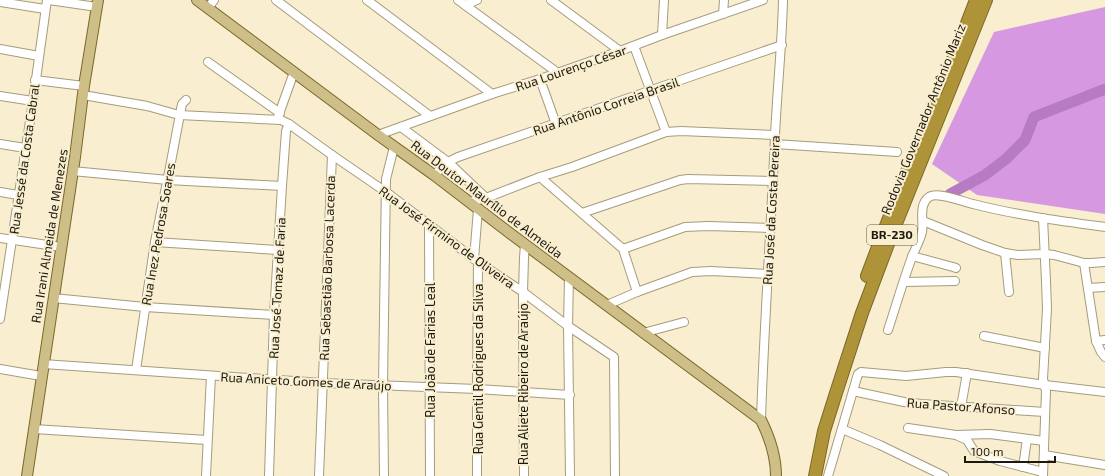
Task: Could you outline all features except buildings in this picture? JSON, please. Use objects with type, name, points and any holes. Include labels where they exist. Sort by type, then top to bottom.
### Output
[{"type":"highway","name":"Rodovia Governador Antônio Mariz","points":[[807,476],[819,420],[858,303],[905,176],[939,97],[976,0]]},
{"type":"highway","name":"Rodovia Governador Antônio Mariz","points":[[815,476],[826,425],[862,313],[986,0]]},
{"type":"main road","name":"Rua Doutor Maurílio de Almeida","points":[[197,0],[211,4],[294,72],[761,420]]},
{"type":"main road","name":"Rua Irani Almeida de Menezes","points":[[27,476],[83,90],[97,4]]},
{"type":"main road","points":[[761,420],[772,445],[776,476]]},
{"type":"street","points":[[48,0],[97,4]]},
{"type":"street","name":"Rua Jessé da Costa Cabral","points":[[0,318],[2,286],[12,239],[45,9],[48,0]]},
{"type":"street","points":[[276,0],[430,116]]},
{"type":"street","points":[[367,0],[492,94]]},
{"type":"street","points":[[458,0],[558,73]]},
{"type":"street","points":[[465,5],[477,0]]},
{"type":"street","points":[[551,0],[620,51]]},
{"type":"street","points":[[662,35],[664,0]]},
{"type":"street","points":[[723,14],[724,0]]},
{"type":"street","name":"Rua Lourenço César","points":[[378,135],[763,0]]},
{"type":"street","name":"Rua José da Costa Pereira","points":[[761,420],[763,352],[775,135],[782,45],[783,0]]},
{"type":"street","points":[[0,2],[45,9]]},
{"type":"street","name":"Rua Antônio Correia Brasil","points":[[434,175],[448,162],[458,157],[782,45]]},
{"type":"street","points":[[634,46],[666,132]]},
{"type":"street","points":[[0,49],[39,56]]},
{"type":"street","name":"Rua José Firmino de Oliveira","points":[[208,62],[284,121],[386,192],[476,260],[614,358],[615,476]]},
{"type":"street","points":[[35,80],[83,90],[180,115],[264,120],[279,116],[294,72]]},
{"type":"street","points":[[540,79],[556,124]]},
{"type":"street","points":[[0,96],[33,101]]},
{"type":"street","name":"Rua Inez Pedrosa Soares","points":[[136,370],[155,242],[182,104],[186,100]]},
{"type":"street","name":"Rua José Tomaz de Faria","points":[[269,476],[274,315],[285,137],[289,124]]},
{"type":"street","points":[[401,127],[448,162],[486,198]]},
{"type":"street","points":[[469,202],[486,198],[540,177],[572,168],[666,132],[681,131],[775,135]]},
{"type":"street","points":[[0,144],[25,148]]},
{"type":"street","points":[[775,144],[897,152]]},
{"type":"street","points":[[384,476],[386,179],[394,146]]},
{"type":"street","name":"Rua Sebastião Barbosa Lacerda","points":[[319,476],[332,155]]},
{"type":"street","points":[[72,171],[168,180],[282,186]]},
{"type":"street","points":[[540,177],[623,249],[637,292]]},
{"type":"street","points":[[582,213],[674,182],[688,179],[773,181]]},
{"type":"street","points":[[0,192],[18,195]]},
{"type":"street","points":[[888,330],[912,256],[921,235],[923,221],[922,210],[929,197],[936,195],[942,196],[993,209],[1105,227]]},
{"type":"street","name":"Rua Gentil Rodrigues da Silva","points":[[477,476],[476,260],[478,209]]},
{"type":"street","points":[[956,435],[967,440],[974,451],[1000,461],[1043,474],[1046,391],[1044,379],[1047,309],[1043,218]]},
{"type":"street","points":[[923,221],[982,246],[1005,253],[1018,255],[1045,254],[1084,263],[1105,262]]},
{"type":"street","name":"Rua João de Farias Leal","points":[[429,225],[430,476]]},
{"type":"street","points":[[623,249],[685,227],[708,226],[770,228]]},
{"type":"street","points":[[0,238],[61,247]]},
{"type":"street","points":[[155,242],[278,250]]},
{"type":"street","name":"Rua Aliete Ribeiro de Araújo","points":[[524,476],[523,292],[525,244]]},
{"type":"street","points":[[1005,253],[1009,292]]},
{"type":"street","points":[[912,256],[956,268]]},
{"type":"street","points":[[1084,263],[1088,288],[1101,340],[1101,352],[1105,357]]},
{"type":"street","points":[[607,305],[637,292],[692,272],[711,271],[768,274]]},
{"type":"street","points":[[569,277],[568,326],[570,476]]},
{"type":"street","points":[[904,282],[955,281]]},
{"type":"street","points":[[1088,288],[1105,287]]},
{"type":"street","points":[[53,298],[145,307],[274,315]]},
{"type":"street","points":[[643,333],[684,322]]},
{"type":"street","points":[[984,336],[1045,348]]},
{"type":"street","name":"Rua Aniceto Gomes de Araújo","points":[[43,364],[323,383],[570,394]]},
{"type":"street","points":[[0,369],[41,376]]},
{"type":"street","points":[[838,476],[829,474],[858,374],[860,372],[906,376],[946,372],[967,373],[1045,386],[1105,392]]},
{"type":"street","points":[[961,406],[967,373]]},
{"type":"street","points":[[206,476],[211,376]]},
{"type":"street","name":"Rua Pastor Afonso","points":[[853,391],[904,402],[921,404],[1045,412]]},
{"type":"street","points":[[908,428],[956,435],[990,434],[1044,441]]},
{"type":"street","points":[[34,429],[207,440]]},
{"type":"street","points":[[842,429],[880,445],[944,476]]},
{"type":"street","points":[[1023,467],[1027,439]]},
{"type":"street","points":[[1044,455],[1105,465]]},
{"type":"shaded area","points":[[1105,7],[1105,214],[977,195],[932,164],[994,32]]},
{"type":"waterway","points":[[950,194],[985,175],[1006,159],[1025,140],[1034,117],[1105,89]]}]
